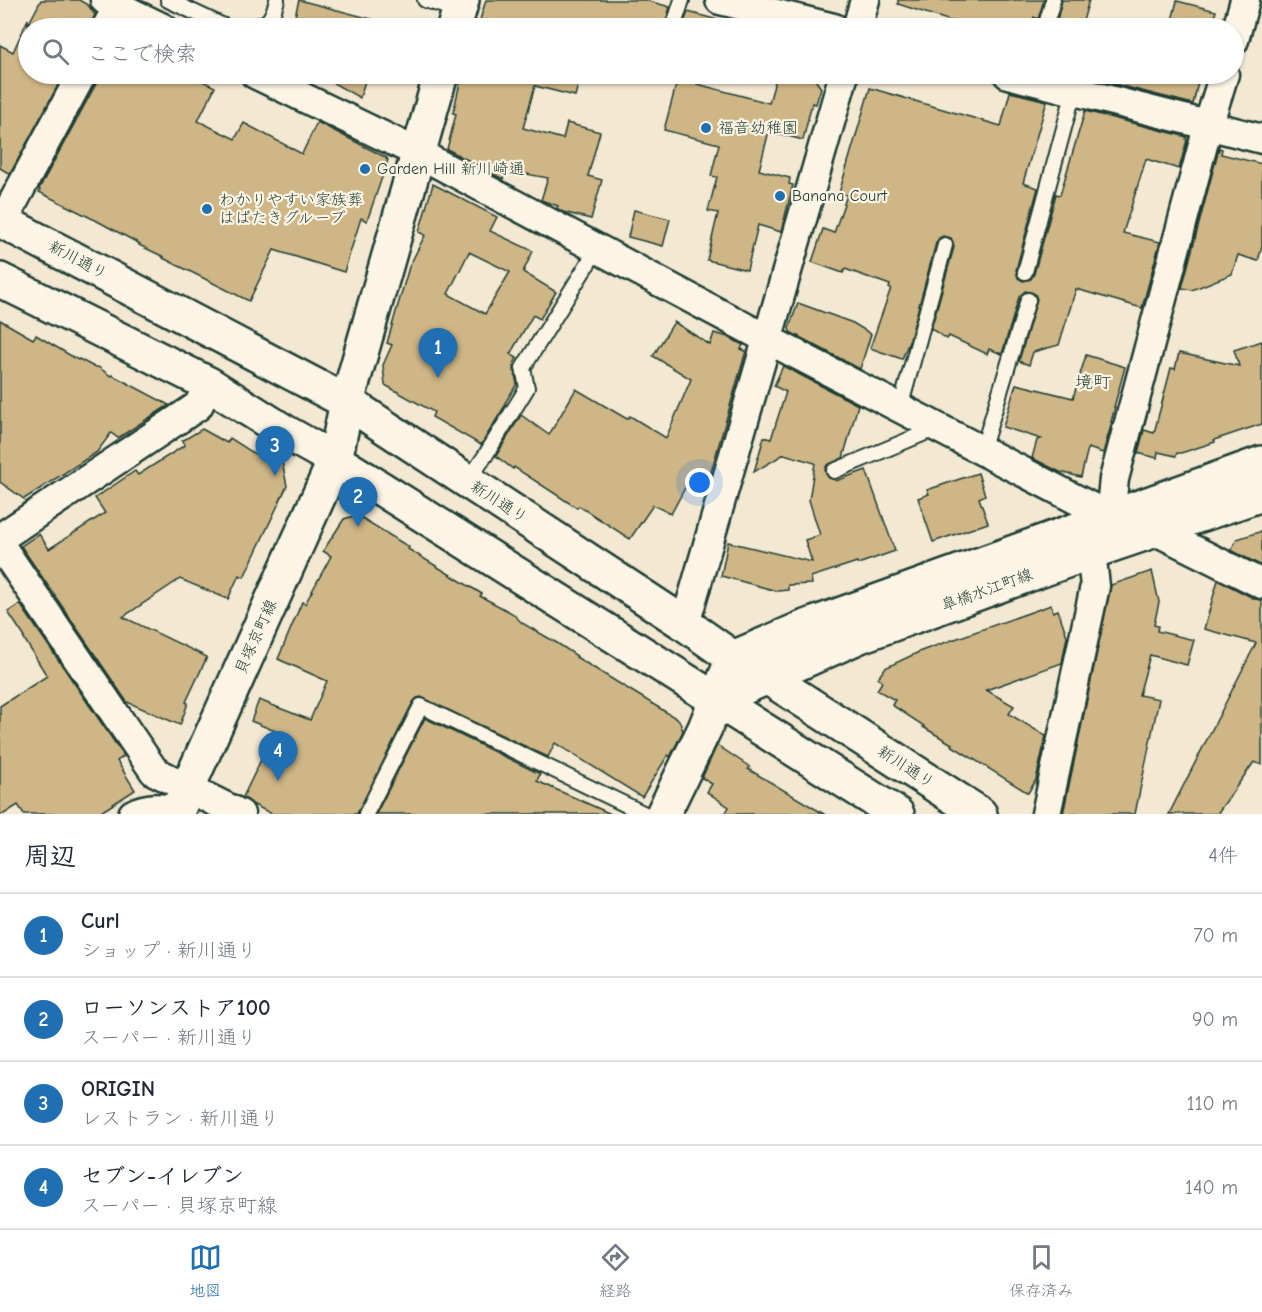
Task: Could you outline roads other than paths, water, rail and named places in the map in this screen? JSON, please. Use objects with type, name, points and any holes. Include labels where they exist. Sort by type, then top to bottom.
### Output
[{"type":"main road","points":[[457,18],[462,0]]},
{"type":"main road","name":"貝塚京町線","points":[[180,804],[335,460],[347,402],[438,84]]},
{"type":"main road","name":"新川通り","points":[[1,223],[347,402],[734,658],[980,814]]},
{"type":"main road","points":[[0,280],[209,384],[285,432],[335,460],[897,814]]},
{"type":"main road","points":[[209,384],[230,341]]},
{"type":"main road","name":"皐橋水江町線","points":[[734,658],[803,628],[1262,463]]},
{"type":"main road","points":[[439,525],[468,481]]},
{"type":"main road","name":"皐橋水江町線","points":[[717,700],[860,636],[1091,552],[1262,494]]},
{"type":"main road","points":[[663,814],[705,728],[734,658]]},
{"type":"street","points":[[720,0],[765,5],[804,18]]},
{"type":"street","points":[[860,18],[865,0]]},
{"type":"street","points":[[110,12],[130,18]]},
{"type":"street","points":[[1,223],[77,84]]},
{"type":"street","points":[[276,84],[418,153],[767,339],[1110,517],[1156,531],[1262,584]]},
{"type":"street","points":[[685,624],[841,84]]},
{"type":"street","points":[[1051,84],[1262,139]]},
{"type":"street","points":[[1046,814],[1095,586],[1091,552],[1110,517],[1114,479],[1208,126],[1226,84]]},
{"type":"street","points":[[0,538],[198,406],[209,384]]},
{"type":"street","points":[[0,546],[154,771],[180,804]]},
{"type":"street","points":[[133,814],[180,804],[240,814]]},
{"type":"lane","points":[[168,0],[207,18]]},
{"type":"lane","points":[[271,18],[277,0]]},
{"type":"lane","points":[[424,0],[444,6],[456,0]]},
{"type":"lane","points":[[676,18],[682,0]]},
{"type":"lane","points":[[1048,18],[1053,0]]},
{"type":"lane","points":[[1025,272],[1074,91]]},
{"type":"lane","points":[[900,408],[945,245]]},
{"type":"lane","points":[[468,481],[486,456],[527,388],[522,368],[597,249]]},
{"type":"lane","points":[[982,451],[1028,300]]},
{"type":"lane","points":[[834,471],[938,428]]},
{"type":"lane","points":[[366,814],[421,706],[645,814]]},
{"type":"place","name":"福音幼稚園","points":[[706,128]]},
{"type":"place","name":"Garden Hill 新川崎通","points":[[365,169]]},
{"type":"place","name":"Banana Court","points":[[780,196]]},
{"type":"place","name":"わかりやすい家族葬 はばたきグループ","points":[[207,209]]},
{"type":"place","name":"Curl","points":[[438,378]]},
{"type":"place","name":"ORIGIN","points":[[275,476]]},
{"type":"place","name":"ローソンストア100","points":[[358,527]]},
{"type":"place","name":"セブン-イレブン","points":[[278,781]]},
{"type":"district","name":"境町","points":[[1093,382]]}]
